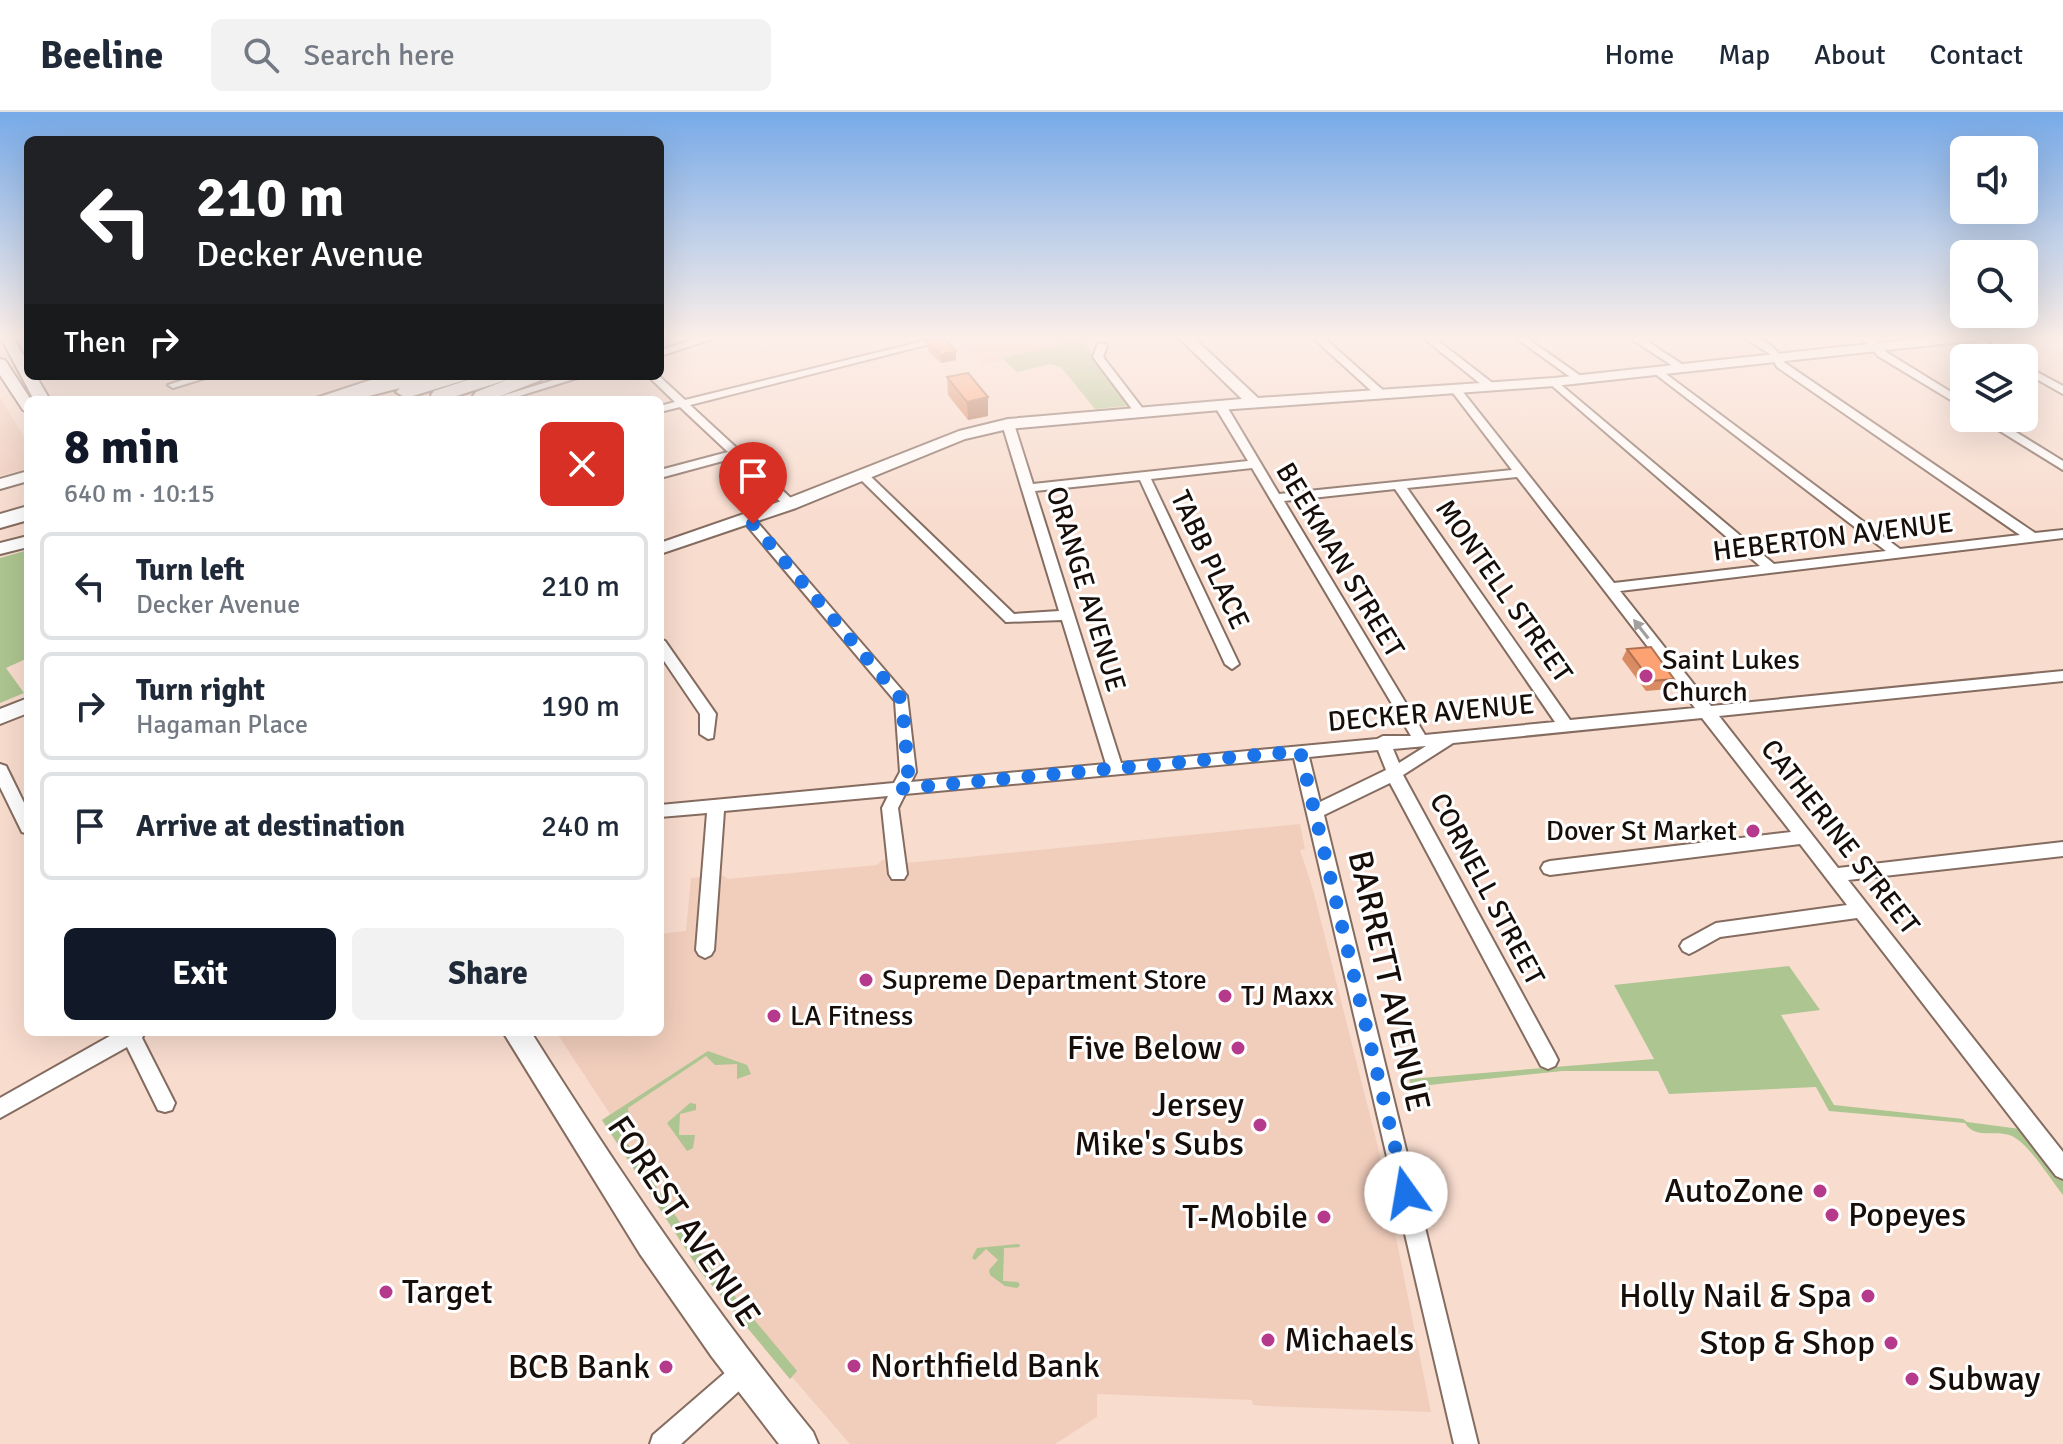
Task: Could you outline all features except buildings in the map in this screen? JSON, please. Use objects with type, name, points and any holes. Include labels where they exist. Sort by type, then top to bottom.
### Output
[{"type":"highway","points":[[0,506],[24,500]]},
{"type":"highway","points":[[0,521],[24,514]]},
{"type":"street","points":[[676,398],[790,504]]},
{"type":"street","points":[[664,408],[701,398]]},
{"type":"street","points":[[1129,398],[1139,411]]},
{"type":"street","points":[[1250,398],[1255,403]]},
{"type":"street","points":[[664,548],[790,504],[959,436],[1008,424],[1323,398]]},
{"type":"street","name":"CATHERINE STREET","points":[[1462,398],[2063,1169]]},
{"type":"street","points":[[1573,398],[1772,569]]},
{"type":"street","points":[[1694,398],[1898,554]]},
{"type":"street","points":[[1829,398],[2033,538]]},
{"type":"street","name":"BEEKMAN STREET","points":[[1220,405],[1420,739]]},
{"type":"street","name":"ORANGE AVENUE","points":[[1008,424],[1115,769]]},
{"type":"street","points":[[2008,432],[2063,466]]},
{"type":"street","points":[[664,473],[735,454]]},
{"type":"street","points":[[1027,488],[1255,464]]},
{"type":"street","points":[[1275,498],[1519,473]]},
{"type":"street","points":[[863,476],[1011,619],[1067,615]]},
{"type":"street","name":"TABB PLACE","points":[[1144,476],[1232,664]]},
{"type":"street","points":[[0,484],[24,477]]},
{"type":"street","name":"MONTELL STREET","points":[[1399,486],[1566,726]]},
{"type":"street","points":[[748,519],[902,700],[908,772],[890,808],[898,874]]},
{"type":"street","name":"HEBERTON AVENUE","points":[[1608,588],[2063,534]]},
{"type":"street","points":[[0,549],[24,542]]},
{"type":"street","points":[[664,650],[708,714],[708,734]]},
{"type":"street","name":"DECKER AVENUE","points":[[664,811],[1450,738],[2063,676]]},
{"type":"street","points":[[0,717],[24,707]]},
{"type":"street","points":[[1315,812],[1394,774],[1450,738]]},
{"type":"street","name":"CORNELL STREET","points":[[1383,742],[1394,774],[1548,1060]]},
{"type":"street","name":"BARRETT AVENUE","points":[[1300,751],[1466,1444]]},
{"type":"street","points":[[0,770],[24,816]]},
{"type":"street","points":[[705,950],[716,806]]},
{"type":"street","points":[[1550,868],[1804,837]]},
{"type":"street","points":[[1834,875],[2063,849]]},
{"type":"street","points":[[1689,946],[1716,930],[1862,910]]},
{"type":"street","points":[[0,1109],[126,1036]]},
{"type":"street","points":[[132,1036],[165,1103]]},
{"type":"street","name":"FOREST AVENUE","points":[[519,1036],[666,1268],[742,1373],[801,1444]]},
{"type":"street","points":[[662,1444],[742,1373]]},
{"type":"shaded area","points":[[1,398],[24,437],[24,469],[0,476]]},
{"type":"shaded area","points":[[1300,824],[1305,849],[1300,850],[1313,890],[1378,1147],[1431,1412],[1264,1406],[1253,1405],[1252,1400],[1097,1394],[1097,1417],[1055,1444],[850,1444],[792,1377],[790,1379],[700,1271],[602,1120],[610,1114],[559,1036],[664,1036],[664,934],[686,931],[691,878],[722,875],[728,879],[877,865],[882,860],[902,859],[907,863]]},
{"type":"green space","points":[[1086,398],[1122,398],[1127,406],[1095,409]]},
{"type":"green space","points":[[24,551],[24,660],[6,668],[24,693],[0,703],[0,558]]},
{"type":"green space","points":[[1789,966],[1820,1010],[1781,1015],[1834,1105],[1963,1119],[2020,1129],[2063,1180],[2063,1195],[2032,1154],[2012,1136],[1980,1133],[1965,1123],[1829,1111],[1816,1087],[1669,1094],[1658,1071],[1562,1071],[1429,1085],[1431,1097],[1415,1098],[1409,1079],[1654,1059],[1614,985]]},
{"type":"green space","points":[[708,1051],[747,1065],[751,1074],[737,1079],[737,1064],[715,1065],[706,1056],[628,1108],[629,1117],[616,1127],[643,1166],[636,1171],[638,1174],[645,1170],[707,1263],[797,1371],[790,1379],[700,1271],[602,1120]]},
{"type":"green space","points":[[690,1103],[696,1104],[696,1110],[680,1114],[679,1135],[695,1135],[693,1148],[687,1151],[667,1123]]},
{"type":"green space","points":[[1019,1244],[1020,1247],[1004,1248],[1003,1281],[1018,1282],[1020,1285],[1017,1288],[1005,1286],[990,1275],[989,1270],[998,1260],[986,1249],[975,1260],[972,1258],[977,1248]]},
{"type":"place","name":"Saint Lukes Church","points":[[1646,676]]},
{"type":"place","name":"Dover St Market","points":[[1753,831]]},
{"type":"place","name":"Supreme Department Store","points":[[866,980]]},
{"type":"place","name":"TJ Maxx","points":[[1225,996]]},
{"type":"place","name":"LA Fitness","points":[[774,1016]]},
{"type":"place","name":"Five Below","points":[[1238,1048]]},
{"type":"place","name":"Jersey Mike's Subs","points":[[1260,1125]]},
{"type":"place","name":"AutoZone","points":[[1820,1191]]},
{"type":"place","name":"Popeyes","points":[[1832,1215]]},
{"type":"place","name":"T-Mobile","points":[[1324,1217]]},
{"type":"place","name":"Target","points":[[386,1292]]},
{"type":"place","name":"Holly Nail & Spa","points":[[1868,1296]]},
{"type":"place","name":"Michaels","points":[[1268,1340]]},
{"type":"place","name":"Stop & Shop","points":[[1891,1343]]},
{"type":"place","name":"Northfield Bank","points":[[854,1366]]},
{"type":"place","name":"BCB Bank","points":[[666,1367]]},
{"type":"place","name":"Subway","points":[[1912,1379]]},
{"type":"route","points":[[753,524],[902,700],[908,772],[898,789],[1300,751],[1406,1193]]}]
